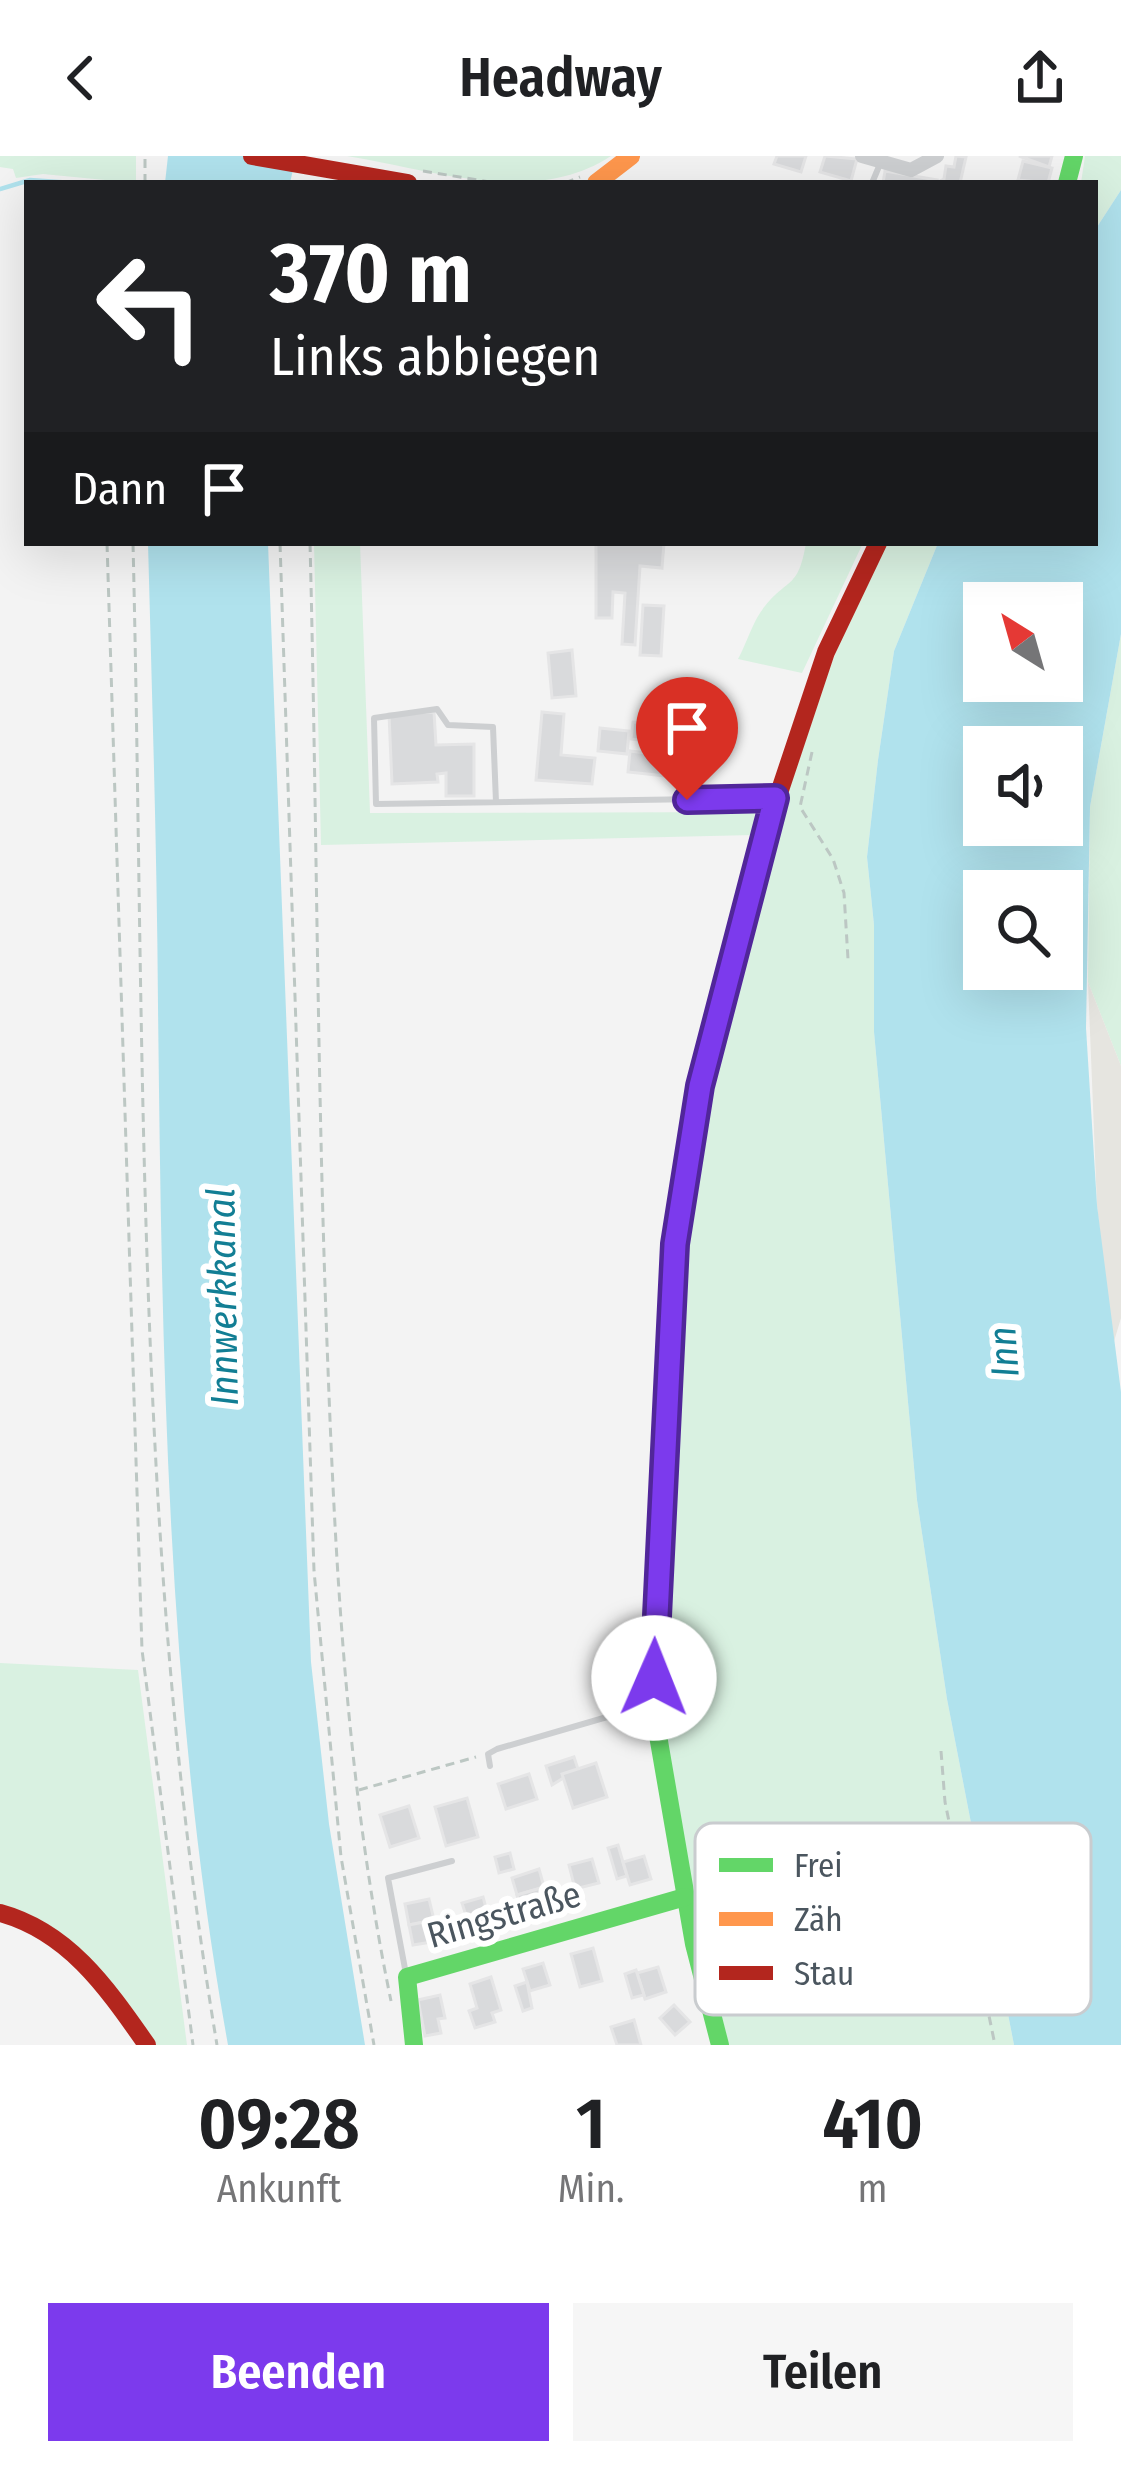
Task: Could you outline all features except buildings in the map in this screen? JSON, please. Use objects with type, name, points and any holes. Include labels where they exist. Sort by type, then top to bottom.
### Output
[{"type":"street","points":[[253,156],[392,180]]},
{"type":"street","points":[[600,180],[631,156]]},
{"type":"street","points":[[862,156],[911,170],[937,156]]},
{"type":"street","points":[[695,1944],[655,1718],[655,1612],[675,1244],[700,1086],[775,798],[826,652],[877,546]]},
{"type":"street","name":"Ringstraße","points":[[414,2045],[406,1977],[685,1897]]},
{"type":"street","points":[[0,1913],[26,1919],[62,1943],[147,2045]]},
{"type":"lane","points":[[873,180],[880,164]]},
{"type":"lane","points":[[496,802],[493,727],[448,725],[436,709],[374,718],[376,804],[775,798]]},
{"type":"lane","points":[[490,1766],[488,1754],[607,1718],[655,1718]]},
{"type":"lane","points":[[406,1977],[385,1887],[388,1878],[452,1861]]},
{"type":"path","points":[[107,546],[136,1534],[159,1808],[193,2045]]},
{"type":"path","points":[[134,546],[157,1487],[181,1783],[217,2045]]},
{"type":"path","points":[[280,546],[317,1617],[341,1857],[374,2045]]},
{"type":"path","points":[[310,546],[323,1247],[334,1534],[357,1791],[392,2008]]},
{"type":"path","points":[[813,748],[800,807],[833,859],[844,893],[848,959]]},
{"type":"path","points":[[941,1751],[949,1823]]},
{"type":"path","points":[[357,1791],[488,1754]]},
{"type":"path","points":[[989,2015],[995,2045]]},
{"type":"green space","points":[[0,156],[136,156],[136,180],[43,174],[16,178],[13,169],[0,167]]},
{"type":"green space","points":[[347,156],[611,156],[581,171],[549,179],[448,176]]},
{"type":"green space","points":[[1085,156],[1121,156],[1121,190],[1098,225],[1098,180],[1081,180]]},
{"type":"green space","points":[[314,546],[360,546],[370,813],[755,812],[753,835],[321,845]]},
{"type":"green space","points":[[805,546],[862,546],[802,673],[738,659],[761,612],[796,576]]},
{"type":"green space","points":[[885,546],[937,546],[894,651],[867,857],[874,925],[874,1032],[917,1500],[971,1823],[695,1823],[695,1912],[665,1742],[661,1665],[682,1262],[697,1152],[734,973],[785,791],[849,620]]},
{"type":"green space","points":[[1121,634],[1121,1066],[1088,982],[1090,807]]},
{"type":"green space","points":[[0,1663],[138,1670],[187,2045],[152,2045],[96,1970],[0,1908]]},
{"type":"green space","points":[[721,2015],[1008,2015],[1014,2045],[729,2045]]},
{"type":"sand","points":[[1088,982],[1121,1066],[1121,1318],[1112,1348],[1097,1205]]},
{"type":"water","points":[[168,156],[296,156],[291,180],[165,180]]},
{"type":"water","name":"Inn","points":[[1121,190],[1121,634],[1090,807],[1086,1028],[1097,1205],[1121,1392],[1121,2045],[1014,2045],[1008,2015],[1091,2015],[1091,1823],[971,1823],[947,1699],[917,1500],[874,1032],[874,925],[867,857],[894,651],[937,546],[1098,546],[1098,225]]},
{"type":"water","name":"Innwerkkanal","points":[[148,546],[268,546],[311,1662],[329,1824],[365,2045],[228,2045],[191,1786],[171,1527]]},
{"type":"waterway","points":[[0,189],[24,182]]},
{"type":"traffic: fast","points":[[1068,180],[1074,156]]},
{"type":"traffic: fast","points":[[669,1345],[655,1718],[695,1948]]},
{"type":"traffic: fast","points":[[414,2045],[407,1977],[685,1897]]},
{"type":"traffic: fast","points":[[712,2015],[720,2045]]},
{"type":"traffic: slow","points":[[600,180],[631,156]]},
{"type":"traffic: slow","points":[[669,1345],[692,1150],[717,1025],[765,835]]},
{"type":"traffic: jam","points":[[252,156],[391,180]]},
{"type":"traffic: jam","points":[[765,835],[826,652],[877,546]]},
{"type":"traffic: jam","points":[[0,1913],[66,1948],[101,1983],[147,2045]]},
{"type":"route","points":[[654,1678],[675,1244],[700,1086],[775,798],[687,800]]}]
